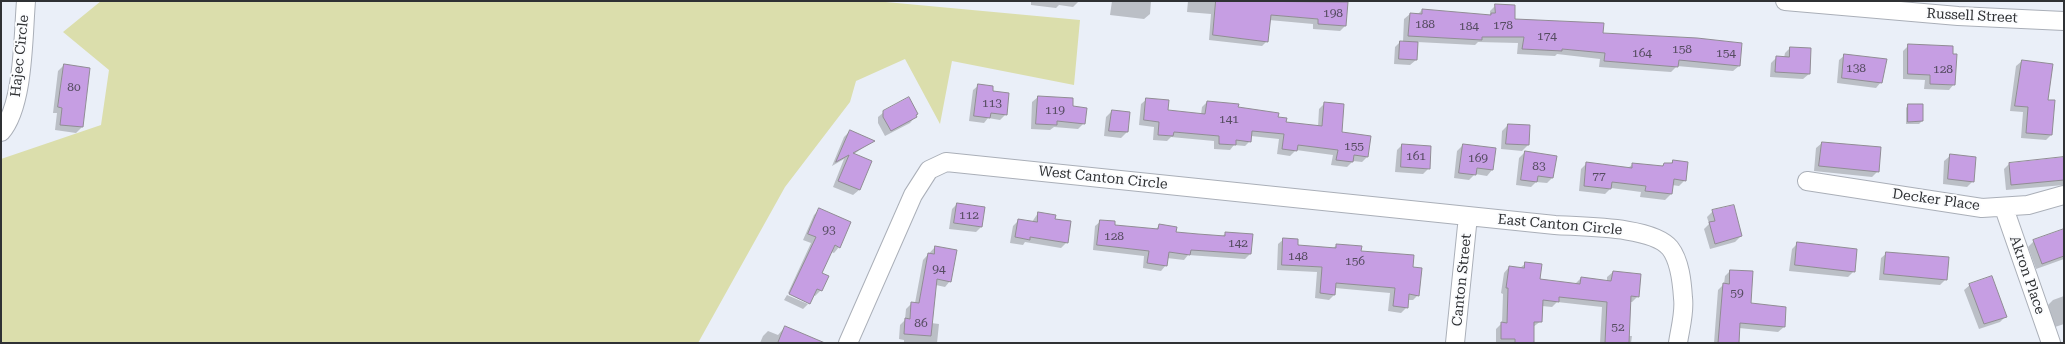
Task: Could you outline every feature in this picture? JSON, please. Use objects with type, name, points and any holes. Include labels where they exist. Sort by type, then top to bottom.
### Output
[{"type":"street","name":"Hajec Circle","points":[[1,132],[10,117],[17,92],[26,1]]},
{"type":"street","name":"Russell Street","points":[[1786,1],[1958,16],[2064,21]]},
{"type":"street","name":"West Canton Circle","points":[[848,343],[913,195],[929,170],[946,162],[1468,216]]},
{"type":"street","name":"Decker Place","points":[[1807,181],[1982,208],[2028,206],[2064,195]]},
{"type":"street","name":"Akron Place","points":[[2004,208],[2051,343]]},
{"type":"street","name":"Canton Street","points":[[1455,343],[1468,216]]},
{"type":"street","name":"East Canton Circle","points":[[1468,216],[1555,226],[1613,228],[1641,234],[1661,242],[1669,248],[1677,262],[1682,286],[1684,299],[1678,343]]},
{"type":"green space","points":[[101,1],[875,1],[1080,20],[1074,85],[952,61],[940,124],[905,59],[856,81],[850,102],[785,187],[698,343],[1,343],[1,159],[101,125],[109,70],[63,32]]},
{"type":"building","points":[[1216,1],[1348,2],[1346,26],[1318,24],[1318,19],[1271,15],[1268,42],[1213,35]]},
{"type":"building","points":[[1495,4],[1515,5],[1515,19],[1604,23],[1603,33],[1697,38],[1742,43],[1740,66],[1679,60],[1678,67],[1604,61],[1605,53],[1562,49],[1562,51],[1522,49],[1524,37],[1482,37],[1482,40],[1408,36],[1410,13],[1422,14],[1422,9],[1491,15],[1491,13],[1495,13]]},
{"type":"building","points":[[1400,41],[1418,42],[1417,60],[1399,59]]},
{"type":"building","points":[[1908,44],[1953,46],[1953,54],[1957,54],[1955,85],[1930,84],[1930,75],[1908,74]]},
{"type":"building","points":[[1790,47],[1811,48],[1810,74],[1775,72],[1776,56],[1789,57]]},
{"type":"building","points":[[1844,54],[1887,59],[1882,83],[1842,78]]},
{"type":"building","points":[[2022,60],[2053,64],[2048,100],[2055,100],[2052,135],[2026,133],[2028,107],[2015,106]]},
{"type":"building","points":[[64,64],[90,68],[83,127],[60,125],[62,108],[58,107]]},
{"type":"building","points":[[978,84],[993,86],[993,91],[1009,93],[1007,115],[991,113],[990,118],[974,116]]},
{"type":"building","points":[[1038,96],[1073,98],[1073,106],[1087,108],[1085,124],[1057,121],[1057,125],[1036,124]]},
{"type":"building","points":[[909,97],[918,114],[916,115],[917,117],[891,131],[883,117],[883,111]]},
{"type":"building","points":[[1146,98],[1169,100],[1168,110],[1205,114],[1207,101],[1239,104],[1238,107],[1279,113],[1278,117],[1287,118],[1286,122],[1322,126],[1324,102],[1344,104],[1342,132],[1371,136],[1368,157],[1354,155],[1353,162],[1336,160],[1338,150],[1298,145],[1297,151],[1282,149],[1284,134],[1252,131],[1251,142],[1236,140],[1236,145],[1219,144],[1219,136],[1174,132],[1173,136],[1158,135],[1159,122],[1144,120]]},
{"type":"building","points":[[1908,104],[1923,104],[1923,121],[1908,122]]},
{"type":"building","points":[[1112,110],[1130,112],[1128,132],[1109,131]]},
{"type":"building","points":[[1508,124],[1530,125],[1529,145],[1506,144]]},
{"type":"building","points":[[850,130],[875,141],[853,153],[872,161],[860,190],[838,181],[849,155],[836,162]]},
{"type":"building","points":[[1822,142],[1881,147],[1879,172],[1819,166]]},
{"type":"building","points":[[1402,144],[1431,146],[1430,169],[1401,167]]},
{"type":"building","points":[[1463,144],[1496,148],[1493,170],[1477,168],[1476,175],[1459,173]]},
{"type":"building","points":[[1525,151],[1557,156],[1553,178],[1538,176],[1537,182],[1521,180]]},
{"type":"building","points":[[1950,154],[1976,157],[1974,182],[1948,179]]},
{"type":"building","points":[[2064,157],[2064,180],[2011,185],[2009,163]]},
{"type":"building","points":[[1673,160],[1688,162],[1686,181],[1674,179],[1672,194],[1645,191],[1646,186],[1612,182],[1611,189],[1584,186],[1586,162],[1632,168],[1632,163],[1663,166],[1664,163],[1672,163]]},
{"type":"building","points":[[957,203],[985,207],[982,227],[954,223]]},
{"type":"building","points":[[1734,205],[1742,236],[1715,244],[1709,222],[1715,221],[1712,210]]},
{"type":"building","points":[[819,208],[851,222],[840,248],[835,245],[822,273],[829,276],[822,291],[817,289],[810,304],[789,294],[816,237],[808,234]]},
{"type":"building","points":[[1038,212],[1056,215],[1055,219],[1071,221],[1068,243],[1030,237],[1030,240],[1015,237],[1018,219],[1037,222]]},
{"type":"building","points":[[1100,220],[1115,221],[1115,225],[1158,229],[1159,224],[1177,227],[1176,232],[1225,236],[1225,232],[1253,234],[1251,254],[1191,250],[1190,255],[1169,252],[1167,266],[1147,263],[1149,251],[1097,245]]},
{"type":"building","points":[[2064,229],[2064,256],[2042,264],[2033,240]]},
{"type":"building","points":[[1283,238],[1298,239],[1298,245],[1336,248],[1336,244],[1362,246],[1361,251],[1414,255],[1413,267],[1422,268],[1419,296],[1409,294],[1408,308],[1393,306],[1395,288],[1336,283],[1335,295],[1320,293],[1322,267],[1282,265]]},
{"type":"building","points":[[1797,242],[1857,249],[1855,272],[1795,265]]},
{"type":"building","points":[[935,246],[957,250],[951,282],[937,279],[931,336],[904,334],[905,318],[910,319],[911,302],[919,303],[928,253],[934,254]]},
{"type":"building","points":[[1886,252],[1949,257],[1947,280],[1884,274]]},
{"type":"building","points":[[1525,262],[1542,264],[1540,279],[1580,284],[1581,277],[1611,281],[1613,271],[1641,274],[1639,297],[1631,296],[1629,343],[1605,343],[1607,302],[1559,297],[1559,302],[1543,300],[1542,322],[1534,322],[1534,343],[1515,343],[1515,339],[1501,339],[1501,322],[1507,323],[1508,288],[1506,288],[1509,266],[1524,268]]},
{"type":"building","points":[[1730,270],[1753,271],[1751,303],[1786,307],[1785,327],[1740,323],[1739,343],[1718,343],[1723,283],[1729,284]]},
{"type":"building","points":[[1992,276],[2007,317],[1984,324],[1969,284]]},
{"type":"building","points":[[785,326],[825,343],[778,343]]}]
